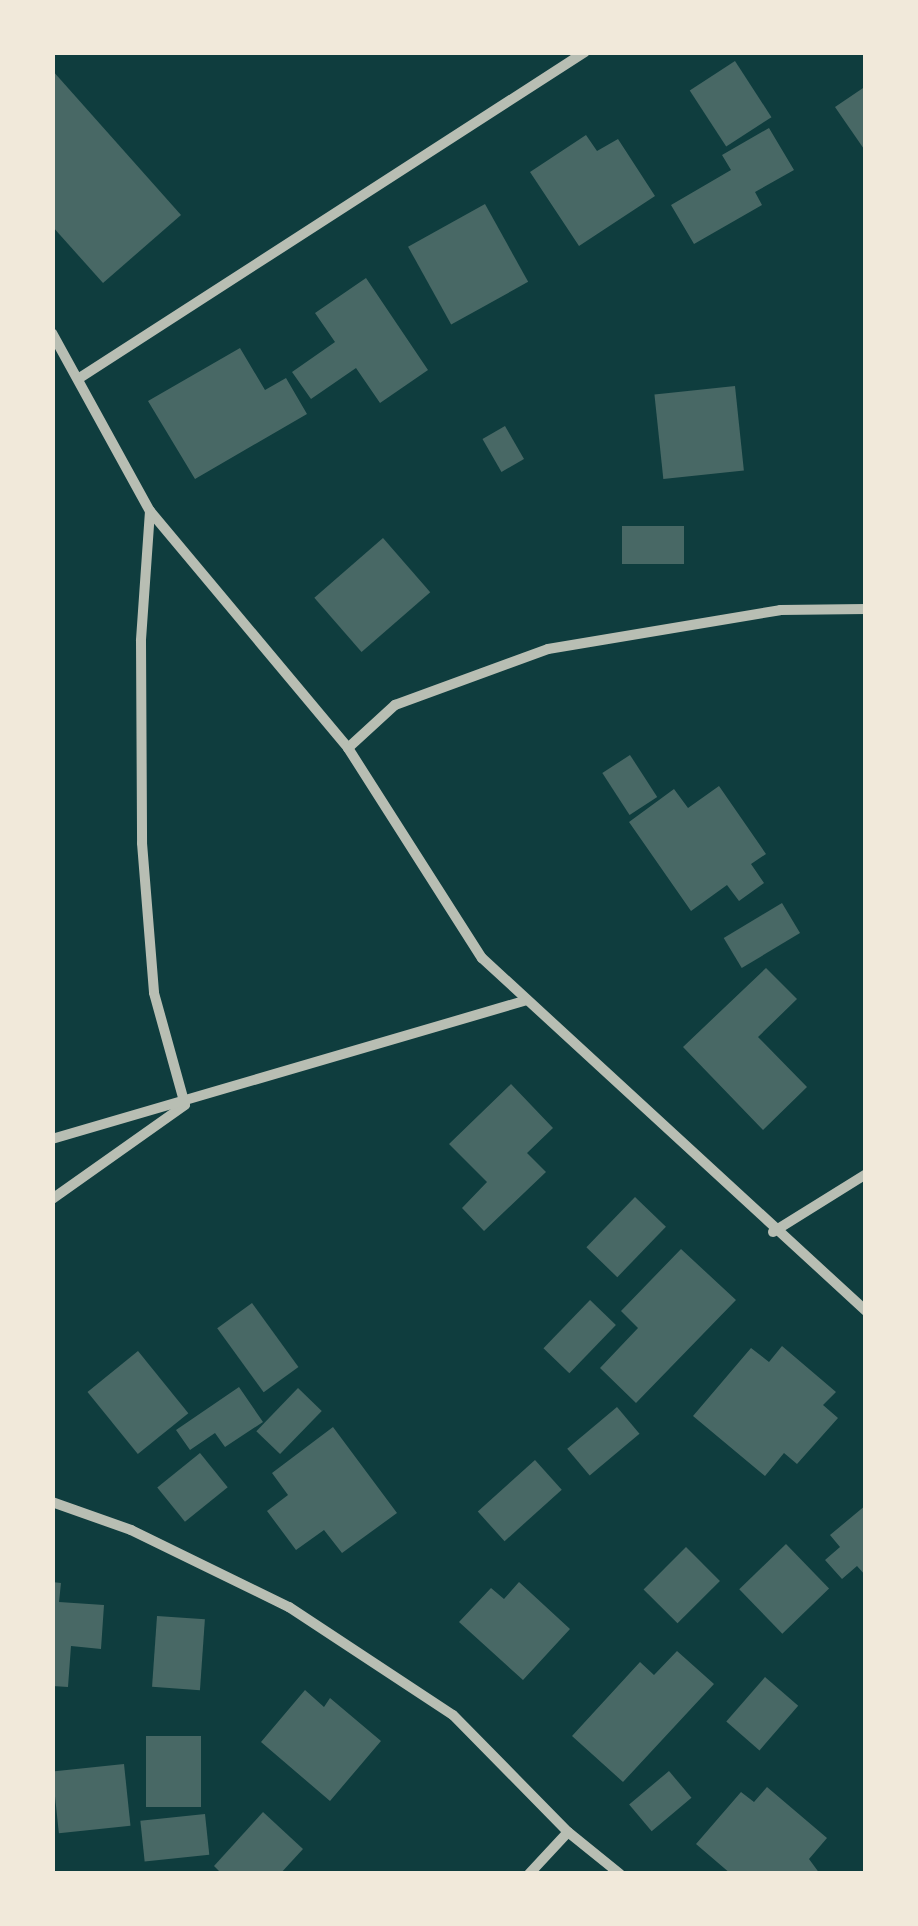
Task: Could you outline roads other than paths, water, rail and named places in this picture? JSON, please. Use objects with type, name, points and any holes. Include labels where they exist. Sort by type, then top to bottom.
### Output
[{"type":"street","points":[[80,378],[586,52]]},
{"type":"street","points":[[52,333],[150,512],[348,748],[482,958],[773,1232],[866,1311]]},
{"type":"street","points":[[150,512],[141,641],[142,843],[154,993],[185,1105]]},
{"type":"street","points":[[348,748],[395,705],[548,649],[780,610],[866,609]]},
{"type":"street","points":[[52,1139],[185,1105],[527,1000]]},
{"type":"street","points":[[52,1200],[185,1105]]},
{"type":"street","points":[[773,1232],[866,1174]]},
{"type":"street","points":[[52,1502],[131,1530],[289,1606],[452,1715],[568,1832],[620,1874]]},
{"type":"street","points":[[529,1874],[568,1832]]}]
